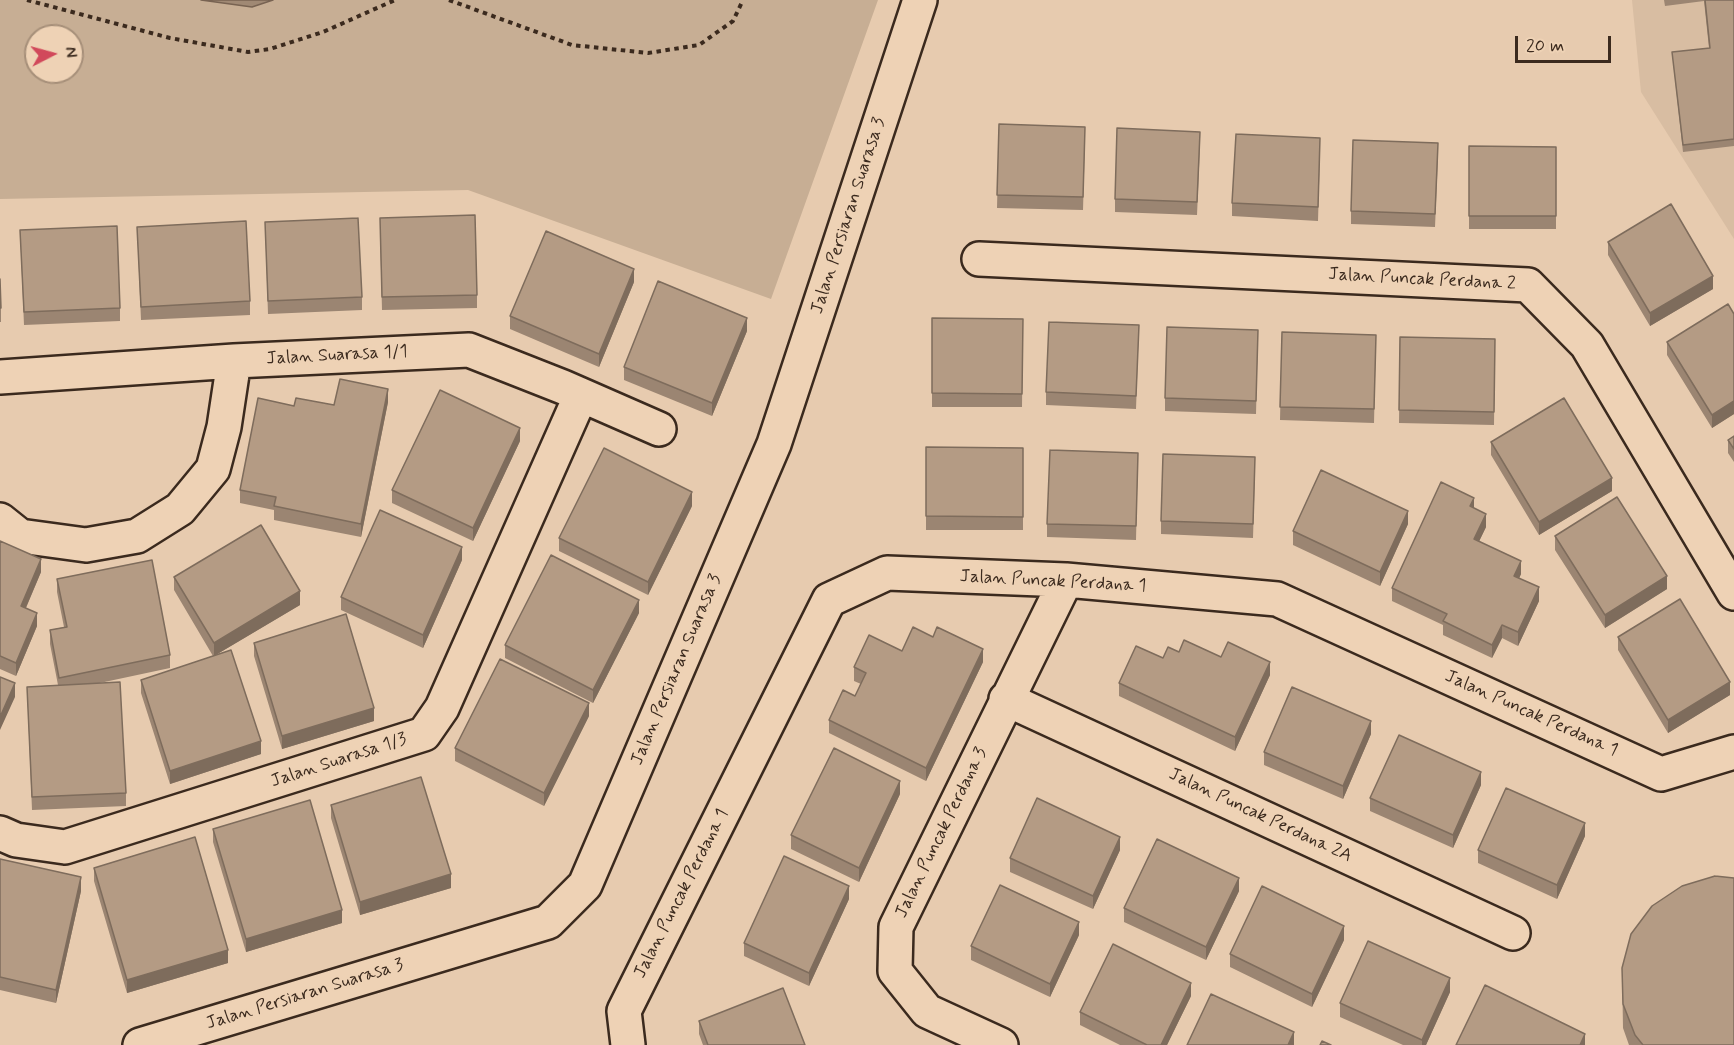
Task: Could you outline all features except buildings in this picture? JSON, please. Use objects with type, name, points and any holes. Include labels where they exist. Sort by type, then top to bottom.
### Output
[{"type":"street","name":"Jalan Persiaran Suarasa 3","points":[[140,1045],[548,922],[585,885],[774,444],[920,0]]},
{"type":"street","name":"Jalan Puncak Perdana 2","points":[[979,259],[1528,285],[1587,345],[1734,593]]},
{"type":"street","name":"Jalan Suarasa 1/1","points":[[0,377],[234,361],[469,350],[659,429]]},
{"type":"street","points":[[0,520],[20,536],[87,545],[137,536],[180,509],[213,469],[224,427],[234,361]]},
{"type":"street","name":"Jalan Suarasa 1/3","points":[[0,833],[16,840],[65,847],[424,734],[442,708],[581,395]]},
{"type":"street","name":"Jalan Puncak Perdana 1","points":[[628,1045],[624,1011],[829,600],[887,573],[1066,580],[1277,599],[1662,774],[1734,752]]},
{"type":"street","name":"Jalan Puncak Perdana 3","points":[[1001,1045],[927,1011],[895,971],[896,927],[1066,580]]},
{"type":"street","name":"Jalan Puncak Perdana 2A","points":[[1006,699],[1513,933]]},
{"type":"path","points":[[27,0],[170,38],[248,52],[270,49],[323,32],[395,0]]},
{"type":"path","points":[[449,0],[572,45],[648,53],[699,45],[733,21],[743,0]]},
{"type":"shaded area","points":[[0,0],[878,0],[771,299],[468,190],[0,199]]},
{"type":"shaded area","points":[[201,0],[273,0],[252,7]]},
{"type":"shaded area","points":[[1632,0],[1734,0],[1734,239],[1641,92]]}]
